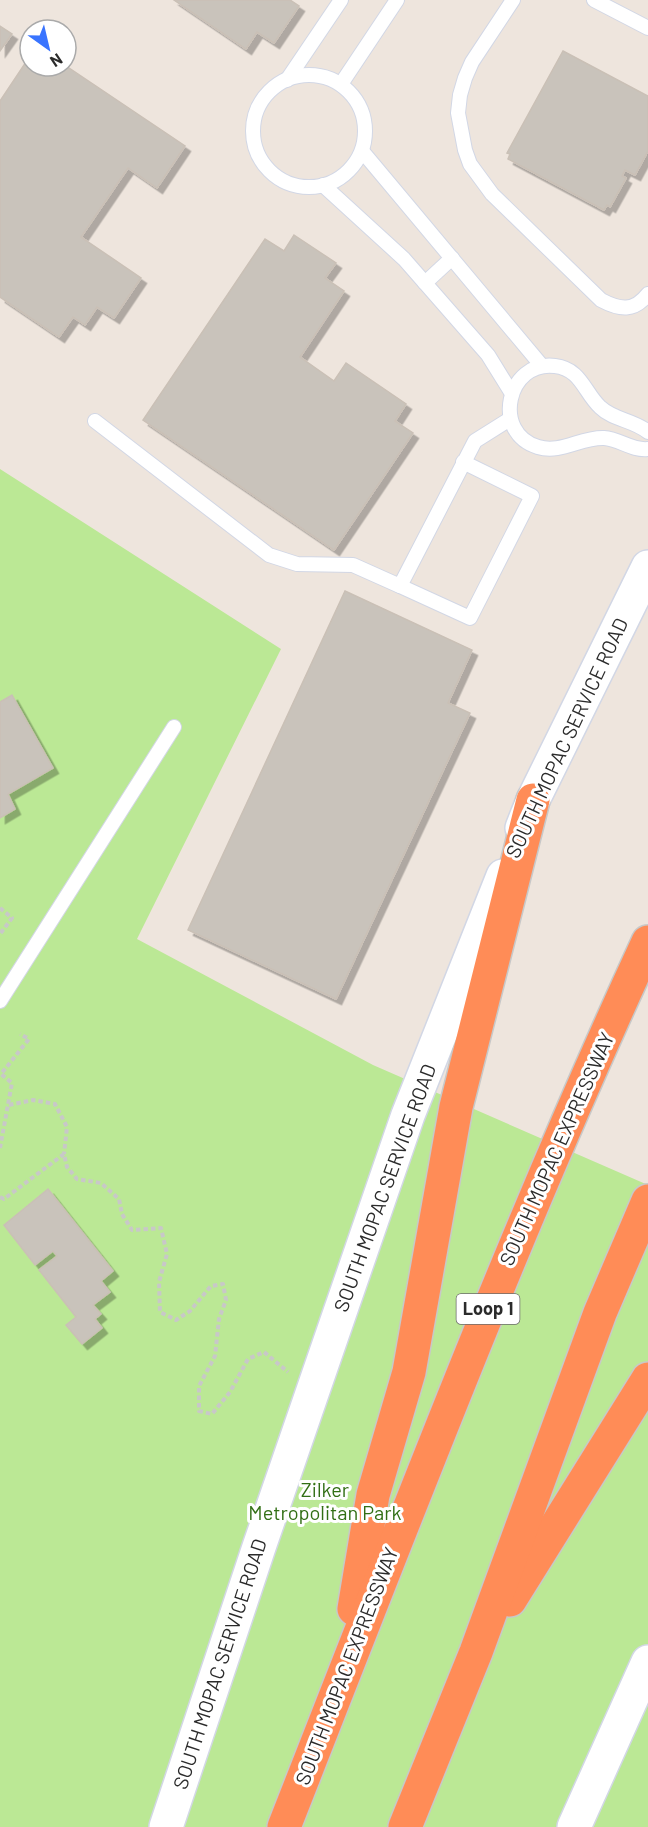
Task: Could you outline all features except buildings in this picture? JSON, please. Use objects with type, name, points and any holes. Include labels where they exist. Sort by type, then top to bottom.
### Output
[{"type":"highway","points":[[341,1683],[373,1495],[409,1372],[456,1107],[533,800]]},
{"type":"highway","name":"SOUTH MOPAC EXPRESSWAY","points":[[284,1827],[411,1499],[503,1271],[648,942]]},
{"type":"highway","points":[[405,1827],[476,1652],[600,1314],[648,1201]]},
{"type":"highway","points":[[476,1652],[648,1379]]},
{"type":"main road","name":"SOUTH MOPAC SERVICE ROAD","points":[[166,1827],[259,1547],[408,1115],[533,800],[648,567]]},
{"type":"main road","points":[[574,1827],[648,1662]]},
{"type":"lane","points":[[286,80],[341,0]]},
{"type":"lane","points":[[341,84],[397,0]]},
{"type":"lane","points":[[513,0],[472,62],[460,95],[458,113],[461,134],[470,164],[492,194],[601,300],[622,308],[631,307],[641,303],[648,294]]},
{"type":"lane","points":[[594,0],[648,28]]},
{"type":"lane","points":[[305,75],[324,77],[341,84],[355,97],[363,114],[366,133],[362,152],[352,168],[338,180],[323,186],[302,187],[284,182],[270,171],[259,157],[254,139],[254,122],[260,105],[271,90],[286,80],[305,75]]},
{"type":"lane","points":[[362,152],[542,366]]},
{"type":"lane","points":[[323,186],[404,259],[488,355],[512,392]]},
{"type":"lane","points":[[425,283],[452,258]]},
{"type":"lane","points":[[648,432],[602,409],[580,378],[569,370],[556,366],[542,366],[529,371],[519,380],[512,392],[509,406],[510,419],[516,432],[526,441],[538,447],[552,449],[590,438],[608,438],[640,450],[648,449]]},
{"type":"lane","points":[[400,586],[475,441],[510,419]]},
{"type":"lane","points":[[95,421],[269,555],[297,564],[353,565],[470,618],[532,496],[463,462]]},
{"type":"lane","points":[[0,1001],[174,727]]},
{"type":"path","points":[[0,908],[12,918],[0,934]]},
{"type":"path","points":[[0,1148],[12,1083],[1,1075],[29,1039],[21,1034]]},
{"type":"path","points":[[9,1105],[33,1100],[55,1104],[67,1127],[64,1154],[67,1167],[77,1179],[100,1183],[119,1199],[122,1214],[132,1230],[161,1228],[167,1254],[159,1282],[160,1312],[176,1320],[190,1311],[211,1286],[223,1284],[226,1300],[219,1319],[215,1356],[199,1386],[199,1411],[212,1414],[230,1392],[248,1359],[264,1352],[293,1376]]},
{"type":"path","points":[[0,1197],[4,1199],[64,1154]]},
{"type":"green space","name":"Zilker Metropolitan Park","points":[[0,469],[281,649],[137,939],[373,1065],[648,1185],[648,1827],[0,1827]]}]
